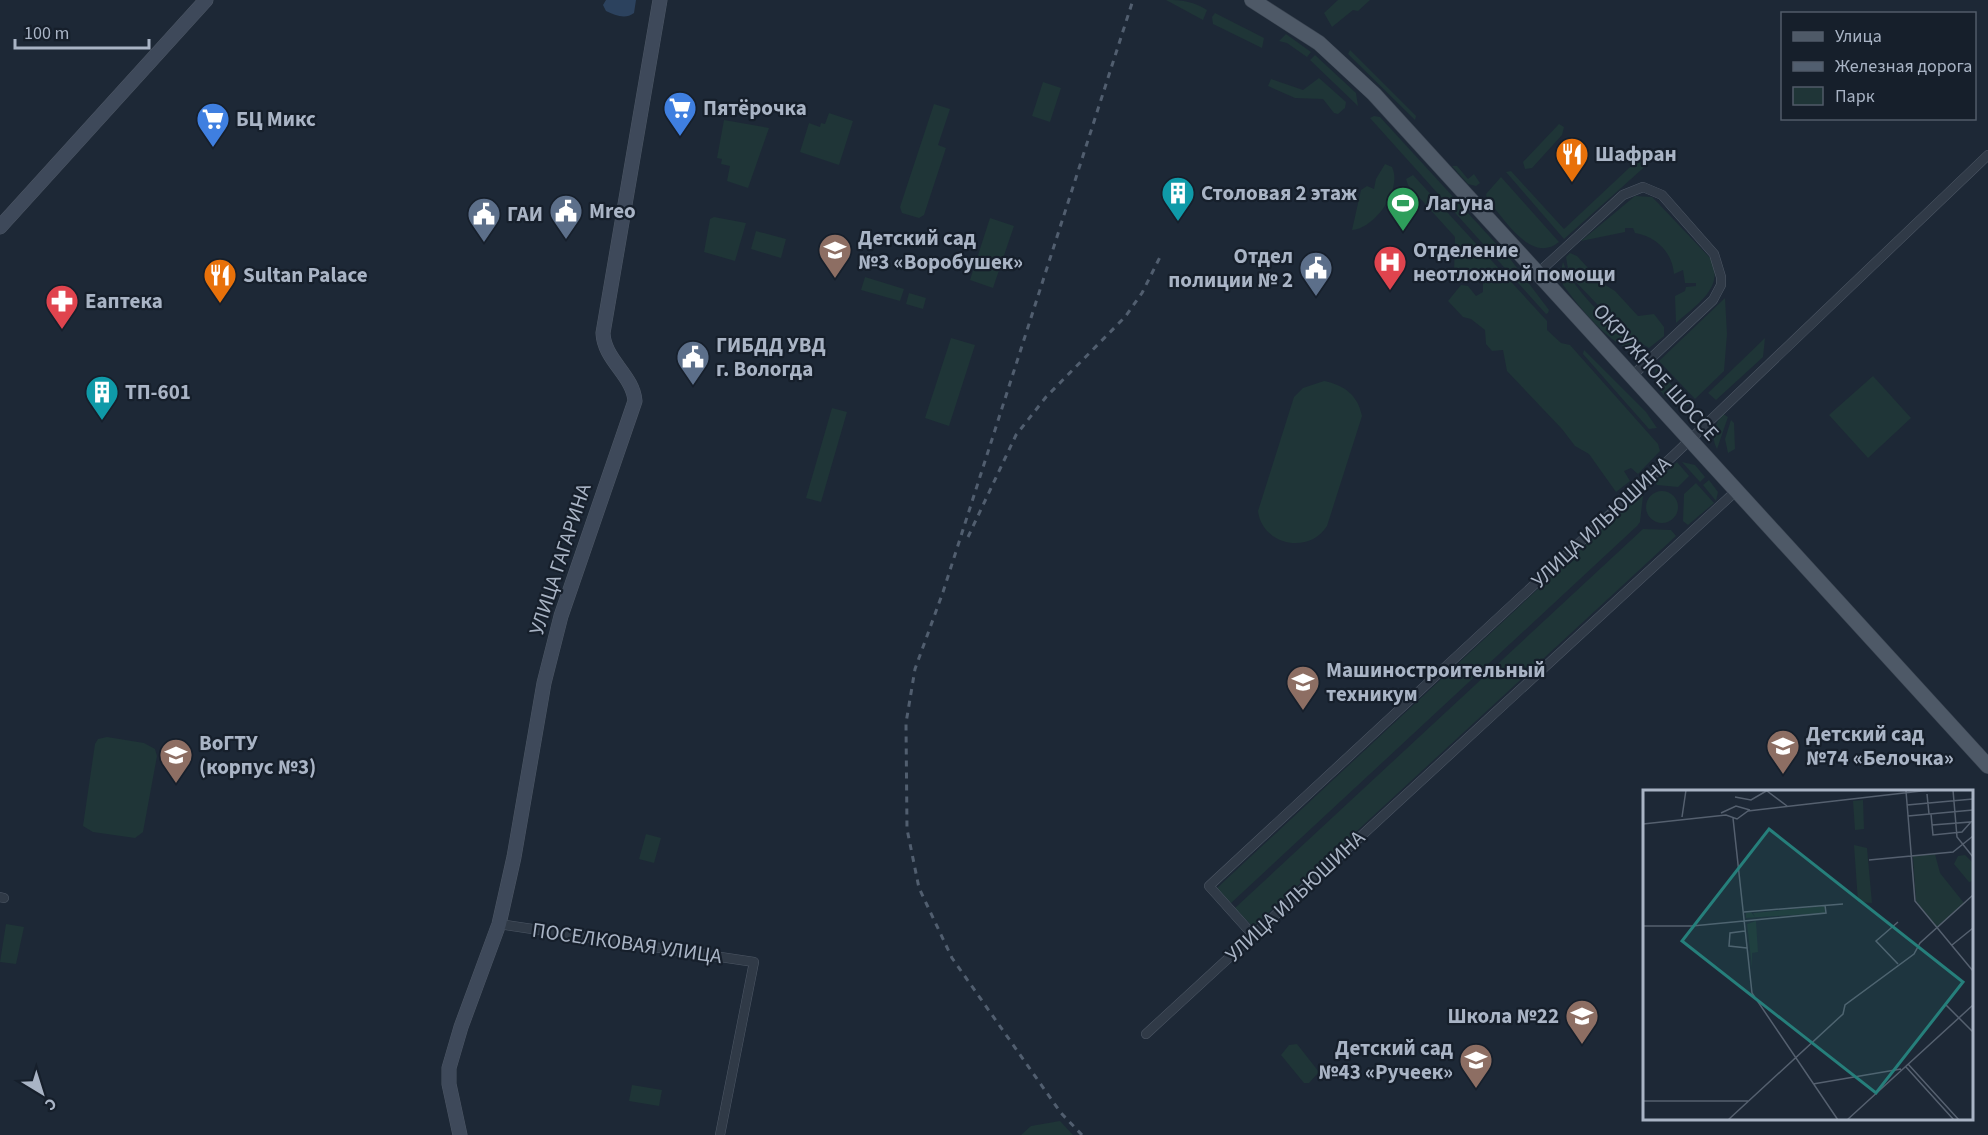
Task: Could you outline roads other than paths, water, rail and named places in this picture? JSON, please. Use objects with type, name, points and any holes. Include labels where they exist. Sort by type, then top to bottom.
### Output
[{"type":"main road","name":"ОКРУЖНОЕ ШОССЕ","points":[[1252,0],[1312,38],[1355,75],[1988,766]]},
{"type":"street","points":[[1,225],[206,0]]},
{"type":"street","name":"УЛИЦА ГАГАРИНА","points":[[460,1135],[449,1084],[449,1068],[461,1027],[499,924],[514,857],[544,683],[561,616],[635,401],[632,388],[605,346],[603,333],[660,0]]},
{"type":"street","name":"УЛИЦА ИЛЬЮШИНА","points":[[1252,934],[1209,886],[1689,440],[1988,154]]},
{"type":"street","points":[[1538,273],[1629,191],[1643,188],[1662,195],[1714,254],[1721,269],[1721,285],[1713,300],[1632,376]]},
{"type":"street","name":"УЛИЦА ИЛЬЮШИНА","points":[[1146,1034],[1736,491]]},
{"type":"street","name":"ПОСЕЛКОВАЯ УЛИЦА","points":[[499,924],[754,962],[720,1135]]},
{"type":"water","points":[[606,0],[636,0],[634,13],[624,16],[606,11],[603,5]]},
{"type":"railway","points":[[1082,1135],[1061,1113],[952,958],[919,888],[907,829],[906,723],[915,669],[943,592],[1133,0]]},
{"type":"railway","points":[[968,537],[1016,435],[1046,397],[1125,317],[1142,293],[1160,257]]},
{"type":"place","name":"Пятёрочка","points":[[680,137]]},
{"type":"place","name":"БЦ Микс","points":[[213,148]]},
{"type":"place","name":"Шафран","points":[[1572,183]]},
{"type":"place","name":"Столовая 2 этаж","points":[[1178,222]]},
{"type":"place","name":"Лагуна","points":[[1403,232]]},
{"type":"place","name":"Mreo","points":[[566,240]]},
{"type":"place","name":"ГАИ","points":[[484,243]]},
{"type":"place","name":"Детский сад №3 «Воробушек»","points":[[835,279]]},
{"type":"place","name":"Отделение неотложной помощи","points":[[1390,291]]},
{"type":"place","name":"Отдел полиции № 2","points":[[1316,297]]},
{"type":"place","name":"Sultan Palace","points":[[220,304]]},
{"type":"place","name":"Еаптека","points":[[62,330]]},
{"type":"place","name":"ГИБДД УВД г. Вологда","points":[[693,386]]},
{"type":"place","name":"ТП-601","points":[[102,421]]},
{"type":"place","name":"Машиностроительный техникум","points":[[1303,711]]},
{"type":"place","name":"Детский сад №74 «Белочка»","points":[[1783,775]]},
{"type":"place","name":"ВоГТУ (корпус №3)","points":[[176,784]]},
{"type":"place","name":"Школа №22","points":[[1582,1045]]},
{"type":"place","name":"Детский сад №43 «Ручеек»","points":[[1476,1089]]}]
